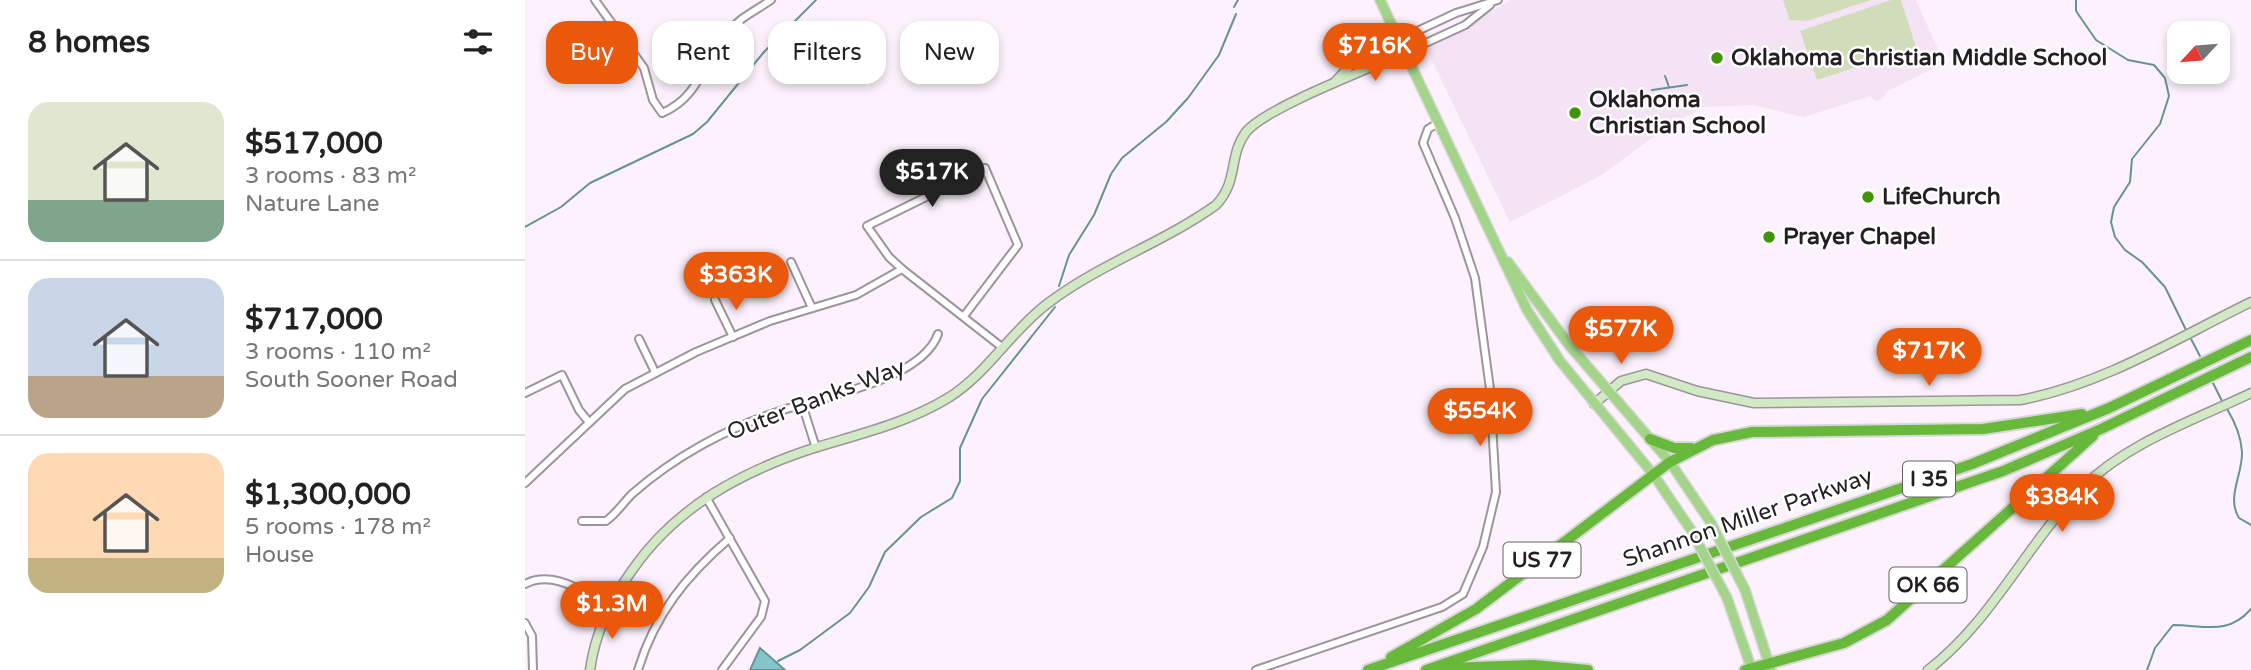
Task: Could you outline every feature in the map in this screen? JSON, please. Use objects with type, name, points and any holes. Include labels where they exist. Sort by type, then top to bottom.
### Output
[{"type":"highway","name":"Shannon Miller Parkway","points":[[1366,670],[1972,464],[2109,408],[2251,340]]},
{"type":"highway","name":"Shannon Miller Parkway","points":[[1427,670],[1954,489],[2101,429],[2251,357]]},
{"type":"highway","points":[[1670,462],[1713,440],[1752,432],[1983,429],[2040,423],[2109,408]]},
{"type":"highway","name":"OK 66","points":[[1749,670],[1771,667],[1844,643],[1887,620],[2101,429]]},
{"type":"highway","points":[[1650,439],[1674,448],[1694,448]]},
{"type":"highway","name":"US 77","points":[[1366,670],[1476,608],[1670,462]]},
{"type":"highway","points":[[1427,670],[1509,665],[1588,670]]},
{"type":"main road","points":[[1380,0],[1527,310],[1560,360],[1653,474],[1691,530],[1727,598],[1749,670]]},
{"type":"main road","points":[[1501,252],[1547,317],[1670,462],[1711,523],[1745,590],[1771,667]]},
{"type":"street","points":[[596,0],[644,68],[653,100],[662,113],[680,104],[692,91],[724,36],[738,21],[771,0]]},
{"type":"street","points":[[1334,84],[1356,59],[1457,13],[1494,2]]},
{"type":"street","points":[[590,670],[602,625],[618,590],[656,539],[706,497],[728,484],[816,448],[925,410],[964,386],[1036,313],[1061,294],[1216,205],[1232,182],[1236,152],[1252,126],[1334,84],[1465,25],[1494,2]]},
{"type":"street","points":[[1256,670],[1442,607],[1463,594],[1483,547],[1496,492],[1490,389],[1481,310],[1468,253],[1423,143],[1428,129],[1438,123]]},
{"type":"street","points":[[964,316],[1018,245],[985,168],[867,226],[889,257],[902,269],[1003,348]]},
{"type":"street","points":[[790,262],[812,308]]},
{"type":"street","points":[[525,483],[625,388],[733,337],[856,295],[902,269]]},
{"type":"street","points":[[715,300],[733,337]]},
{"type":"street","points":[[1594,404],[1609,391],[1639,375],[1653,374],[1709,394],[1754,402],[2020,400],[2068,389],[2251,302]]},
{"type":"street","name":"Outer Banks Way","points":[[582,521],[606,521],[631,495],[675,461],[712,439],[767,415],[885,378],[922,359],[938,334]]},
{"type":"street","points":[[639,339],[655,372]]},
{"type":"street","points":[[525,393],[562,375],[579,410],[588,421]]},
{"type":"street","points":[[1929,670],[1971,629],[2086,484],[2122,457],[2251,393]]},
{"type":"street","points":[[802,404],[816,448]]},
{"type":"street","points":[[706,497],[765,601],[761,617],[722,670]]},
{"type":"street","points":[[638,670],[655,624],[675,593],[702,562],[730,538]]},
{"type":"street","points":[[525,584],[542,577],[553,578],[611,605]]},
{"type":"street","points":[[525,623],[531,636],[533,670]]},
{"type":"shaded area","name":"Oklahoma Christian School","points":[[1511,0],[1916,0],[1944,63],[1886,92],[1883,99],[1876,101],[1870,96],[1804,117],[1753,105],[1704,107],[1667,127],[1600,176],[1510,222],[1426,48]]},
{"type":"green space","points":[[1783,0],[1871,0],[1807,21],[1790,20]]},
{"type":"green space","points":[[1891,0],[1901,0],[1916,47],[1817,80],[1800,31]]},
{"type":"water","points":[[760,648],[785,670],[750,670]]},
{"type":"waterway","points":[[525,227],[561,207],[590,183],[693,134],[707,122],[764,52],[816,0]]},
{"type":"waterway","points":[[1234,7],[1238,0]]},
{"type":"waterway","points":[[2076,0],[2076,11],[2096,40],[2128,60],[2154,65],[2165,78],[2169,96],[2160,124],[2132,159],[2130,182],[2114,207],[2111,222],[2115,237],[2125,250],[2142,262],[2165,287],[2187,332]]},
{"type":"waterway","points":[[1059,286],[1069,255],[1094,215],[1111,174],[1122,158],[1166,122],[1188,98],[1219,55],[1236,14]]},
{"type":"waterway","points":[[1665,76],[1669,87]]},
{"type":"waterway","points":[[1652,90],[1687,85]]},
{"type":"waterway","points":[[778,661],[800,650],[850,613],[869,587],[885,552],[921,517],[952,498],[960,481],[960,448],[982,399],[1055,307]]},
{"type":"waterway","points":[[2190,337],[2202,360]]},
{"type":"waterway","points":[[2212,381],[2222,401]]},
{"type":"waterway","points":[[2227,409],[2237,429],[2242,452],[2234,494],[2235,510],[2239,518],[2251,525]]},
{"type":"waterway","points":[[2147,670],[2155,648],[2173,625],[2224,626],[2233,623],[2251,609]]},
{"type":"place","name":"Oklahoma Christian Middle School","points":[[1717,58]]},
{"type":"place","name":"Oklahoma Christian School","points":[[1575,113]]},
{"type":"place","name":"LifeChurch","points":[[1868,197]]},
{"type":"place","name":"Prayer Chapel","points":[[1769,237]]}]
